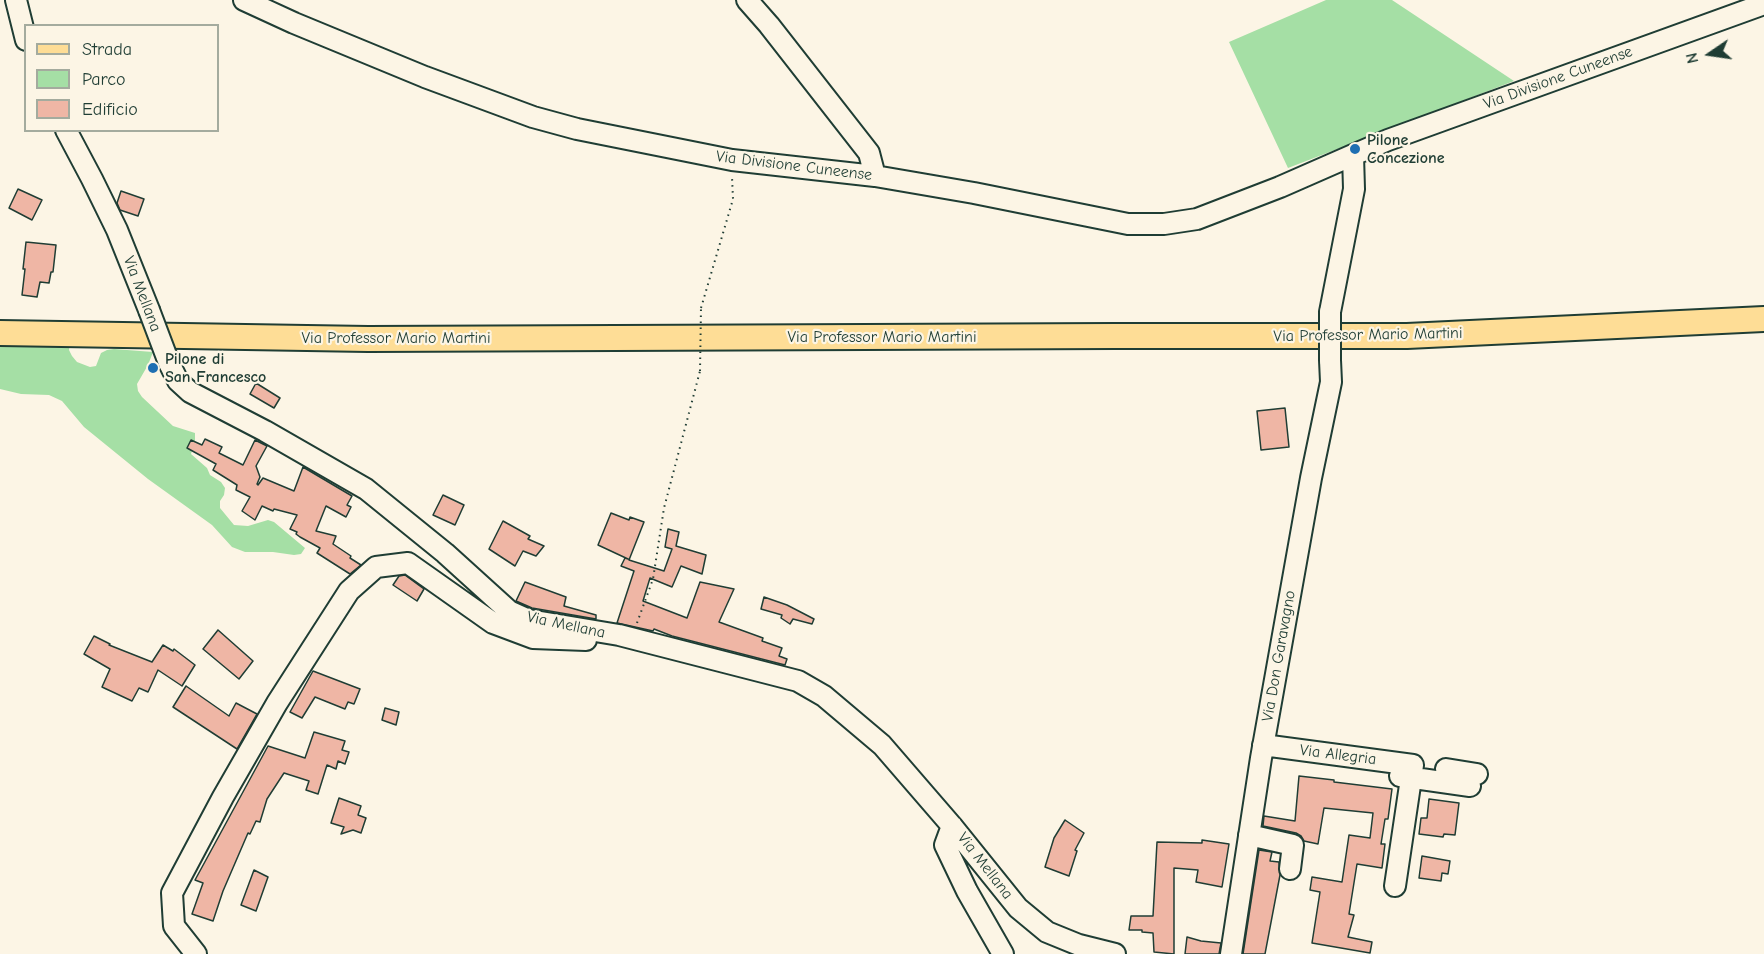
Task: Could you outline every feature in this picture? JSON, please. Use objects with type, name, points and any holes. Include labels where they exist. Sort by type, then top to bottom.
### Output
[{"type":"main road","name":"Via Professor Mario Martini","points":[[0,333],[368,339],[1407,336],[1764,319]]},
{"type":"street","points":[[16,0],[24,32]]},
{"type":"street","name":"Via Divisione Cuneense","points":[[244,0],[425,77],[534,117],[577,129],[732,160],[875,176],[974,193],[1128,224],[1164,224],[1197,219],[1280,187],[1388,140],[1764,4]]},
{"type":"street","points":[[747,0],[869,153],[875,176]]},
{"type":"street","name":"Via Mellana","points":[[67,132],[117,230],[169,363],[178,381],[190,392],[265,431],[366,489],[509,610],[529,620],[625,637],[798,681],[824,696],[882,745],[952,826],[1018,908],[1047,932],[1079,945],[1115,954]]},
{"type":"street","name":"Via Don Garavagno","points":[[1231,954],[1262,752],[1311,478],[1331,382],[1330,312],[1354,189],[1353,155]]},
{"type":"street","points":[[196,954],[174,926],[172,892],[277,703],[350,591],[376,567],[408,563],[493,623],[533,638],[580,640],[625,637]]},
{"type":"street","name":"Via Allegria","points":[[1262,752],[1474,780]]},
{"type":"street","points":[[1395,886],[1413,772]]},
{"type":"street","points":[[952,826],[945,846],[967,891],[1003,954]]},
{"type":"street","points":[[1249,835],[1293,845],[1290,869]]},
{"type":"path","points":[[625,637],[653,579],[664,508],[700,370],[701,308],[733,199],[732,160]]},
{"type":"green space","points":[[1326,0],[1392,0],[1514,81],[1288,168],[1229,42]]},
{"type":"green space","points":[[0,343],[70,343],[69,350],[77,362],[90,367],[96,366],[101,353],[107,350],[153,352],[137,384],[138,391],[173,426],[195,433],[191,454],[225,488],[220,508],[234,525],[248,526],[268,520],[274,522],[305,548],[301,554],[245,552],[232,547],[212,525],[148,479],[84,427],[62,401],[49,395],[21,394],[0,389]]},
{"type":"building","points":[[18,189],[42,200],[32,220],[9,208]]},
{"type":"building","points":[[121,191],[144,199],[138,216],[120,210],[117,203]]},
{"type":"building","points":[[26,242],[56,245],[53,272],[51,272],[49,283],[40,282],[37,297],[22,295]]},
{"type":"building","points":[[256,383],[280,398],[274,408],[250,394]]},
{"type":"building","points":[[1285,408],[1289,447],[1261,450],[1257,411]]},
{"type":"building","points":[[205,439],[222,447],[219,453],[243,465],[255,440],[267,446],[256,466],[260,477],[258,485],[263,478],[294,491],[303,467],[352,496],[347,505],[351,507],[346,517],[326,506],[316,531],[336,536],[333,544],[361,565],[350,574],[317,553],[320,548],[290,529],[297,515],[274,509],[273,511],[262,506],[255,520],[242,511],[250,497],[236,490],[237,485],[213,470],[216,464],[187,448],[191,440],[202,445]]},
{"type":"building","points":[[443,495],[464,505],[455,525],[433,515]]},
{"type":"building","points":[[611,513],[629,520],[630,517],[644,522],[629,560],[664,571],[672,549],[665,547],[668,529],[679,532],[676,546],[706,555],[702,574],[681,566],[672,587],[650,578],[643,601],[687,618],[700,582],[734,589],[719,622],[763,638],[762,641],[782,648],[779,656],[787,659],[785,665],[672,636],[654,629],[653,631],[617,623],[634,571],[621,566],[625,558],[628,559],[598,545]]},
{"type":"building","points":[[503,521],[530,536],[528,539],[544,546],[536,556],[523,551],[515,566],[489,549]]},
{"type":"building","points":[[405,575],[424,589],[417,601],[393,585],[399,576]]},
{"type":"building","points":[[525,582],[566,597],[564,606],[596,615],[596,619],[532,608],[516,601]]},
{"type":"building","points":[[764,597],[787,605],[814,619],[812,624],[793,619],[790,624],[781,618],[782,615],[761,609]]},
{"type":"building","points":[[218,630],[253,661],[239,679],[203,649]]},
{"type":"building","points":[[94,636],[109,645],[152,662],[163,645],[173,651],[174,649],[195,665],[182,686],[158,670],[148,692],[139,688],[132,701],[102,687],[110,669],[84,654]]},
{"type":"building","points":[[313,671],[360,689],[354,704],[348,702],[345,709],[315,697],[302,718],[290,712]]},
{"type":"building","points":[[186,686],[229,716],[236,703],[257,714],[237,749],[173,707]]},
{"type":"building","points":[[385,708],[399,712],[396,725],[382,720]]},
{"type":"building","points":[[314,732],[345,741],[342,750],[349,752],[345,764],[338,761],[336,769],[327,765],[318,794],[306,790],[309,781],[284,773],[267,799],[260,822],[256,821],[250,834],[248,833],[213,921],[192,914],[203,883],[195,880],[268,746],[305,758]]},
{"type":"building","points":[[1299,776],[1392,789],[1388,819],[1385,819],[1381,844],[1385,844],[1382,868],[1357,864],[1349,914],[1354,915],[1348,937],[1372,942],[1370,953],[1312,943],[1320,892],[1310,890],[1312,877],[1342,882],[1349,835],[1370,838],[1373,813],[1324,808],[1318,844],[1304,841],[1296,833],[1263,826],[1264,816],[1295,821]]},
{"type":"building","points":[[339,798],[361,806],[358,815],[366,818],[361,833],[353,830],[341,834],[344,827],[331,823]]},
{"type":"building","points":[[1429,799],[1459,803],[1455,835],[1444,834],[1443,837],[1419,834],[1421,818],[1427,818]]},
{"type":"building","points":[[1065,820],[1084,833],[1075,850],[1077,851],[1069,876],[1045,867],[1054,838]]},
{"type":"building","points":[[1202,840],[1229,844],[1222,887],[1196,882],[1198,870],[1174,868],[1174,954],[1154,952],[1153,933],[1129,930],[1131,916],[1153,916],[1157,842],[1202,843]]},
{"type":"building","points":[[1259,850],[1272,852],[1270,861],[1279,862],[1280,875],[1265,954],[1243,954]]},
{"type":"building","points":[[1422,856],[1450,861],[1448,874],[1442,873],[1441,881],[1419,878]]},
{"type":"building","points":[[254,870],[268,877],[256,911],[241,905]]},
{"type":"building","points":[[1187,937],[1221,943],[1219,954],[1185,954]]},
{"type":"place","name":"Pilone Concezione","points":[[1355,149]]},
{"type":"place","name":"Pilone di San Francesco","points":[[153,368]]}]
